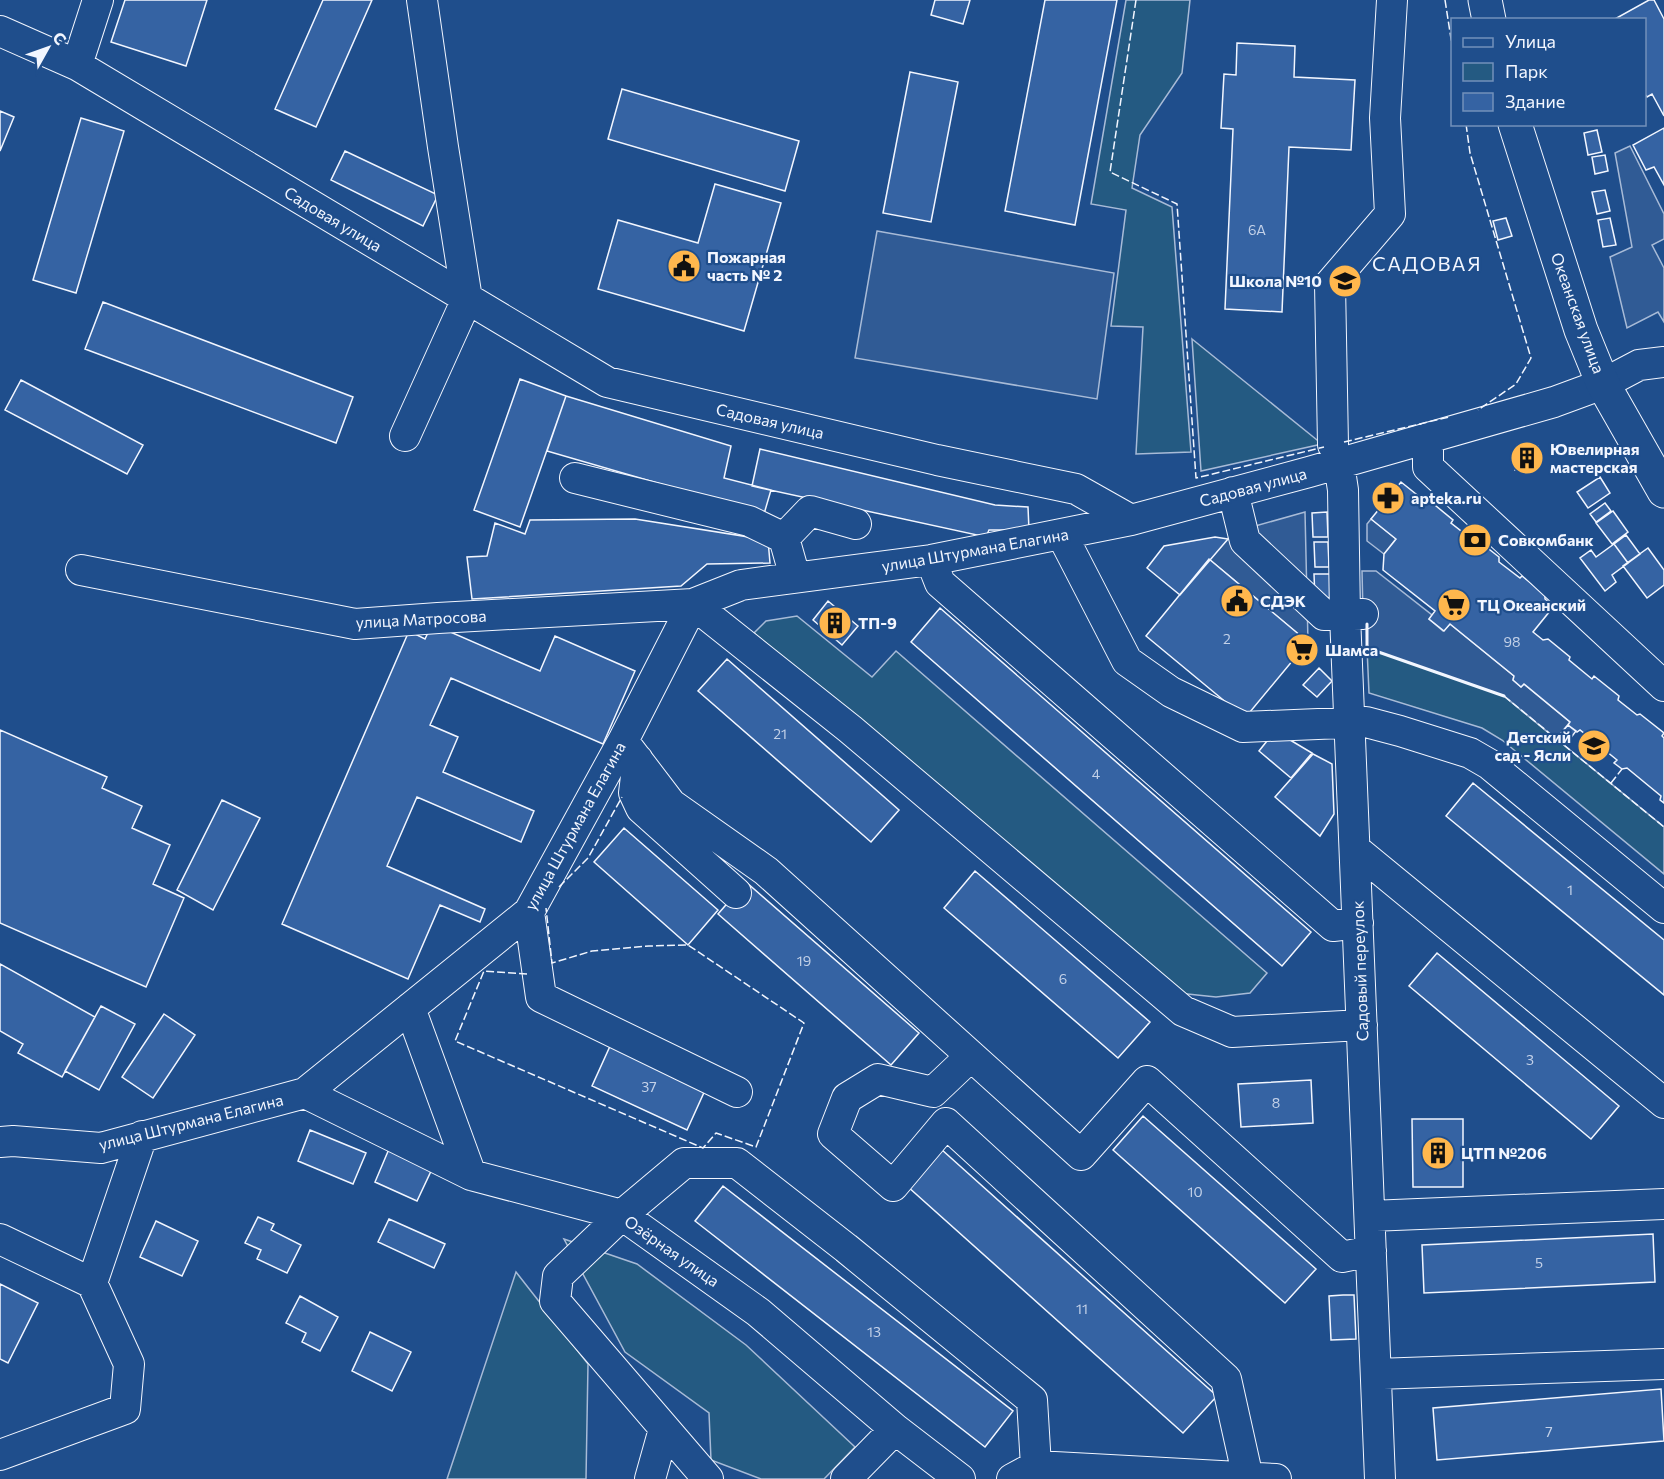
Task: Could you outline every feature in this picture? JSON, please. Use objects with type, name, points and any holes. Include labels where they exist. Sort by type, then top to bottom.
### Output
[{"type":"main road","points":[[1485,0],[1489,18]]},
{"type":"main road","name":"Океанская улица","points":[[1516,126],[1581,330],[1604,384],[1664,490]]},
{"type":"street","points":[[77,65],[98,0]]},
{"type":"street","points":[[405,436],[467,299],[422,0]]},
{"type":"street","name":"Садовый переулок","points":[[1380,1479],[1350,724],[1354,614],[1343,490],[1336,454],[1330,284],[1390,214],[1385,118],[1392,0]]},
{"type":"street","name":"Садовая улица","points":[[0,31],[77,65],[607,382],[937,460],[1076,489],[1131,520],[1233,492],[1336,454],[1428,438],[1554,402],[1604,384],[1639,364],[1664,362]]},
{"type":"street","points":[[1428,438],[1428,467],[1664,686]]},
{"type":"street","points":[[575,478],[749,521],[784,538],[795,578]]},
{"type":"street","points":[[1233,492],[1245,541],[1324,615],[1354,614]]},
{"type":"street","points":[[784,538],[810,511],[856,524]]},
{"type":"street","name":"улица Штурмана Елагина","points":[[0,1142],[101,1148],[305,1093],[529,912],[631,751],[693,604],[741,585],[931,560],[1131,520]]},
{"type":"street","points":[[1062,535],[1127,661],[1171,692],[1243,727],[1366,722],[1470,753],[1489,764],[1664,908]]},
{"type":"street","points":[[931,560],[940,583],[1333,926],[1358,923]]},
{"type":"street","name":"улица Матросова","points":[[81,570],[355,624],[693,604]]},
{"type":"street","points":[[693,604],[850,729],[1183,1011],[1232,1032],[1362,1025]]},
{"type":"street","points":[[631,751],[634,793],[641,808],[736,893]]},
{"type":"street","points":[[631,751],[671,804],[766,871],[1081,1155],[1147,1082],[1342,1257],[1371,1251]]},
{"type":"street","points":[[1355,849],[1664,1103]]},
{"type":"street","points":[[529,912],[541,997],[737,1092]]},
{"type":"street","points":[[410,1008],[471,1175]]},
{"type":"street","points":[[971,1056],[933,1092],[878,1080],[847,1098],[833,1134],[892,1186],[946,1123],[1226,1379],[1248,1478]]},
{"type":"street","name":"Озёрная улица","points":[[305,1093],[471,1175],[622,1215],[758,1312],[895,1429],[960,1479]]},
{"type":"street","points":[[92,1283],[142,1136]]},
{"type":"street","points":[[708,1479],[555,1301],[558,1276],[622,1215],[684,1163],[736,1163],[846,1248],[1032,1400],[1024,1473],[1276,1479]]},
{"type":"street","points":[[1370,1216],[1664,1204]]},
{"type":"street","points":[[0,1239],[92,1283],[129,1364],[125,1408],[0,1455]]},
{"type":"street","points":[[1376,1374],[1664,1364]]},
{"type":"street","points":[[650,1479],[664,1429]]},
{"type":"street","points":[[846,1479],[895,1429]]},
{"type":"green space","points":[[1126,0],[1190,0],[1182,73],[1140,135],[1132,188],[1172,207],[1191,452],[1136,454],[1143,327],[1111,326],[1126,210],[1091,204]]},
{"type":"green space","points":[[1192,339],[1322,444],[1201,471]]},
{"type":"green space","points":[[797,616],[872,677],[896,651],[1267,973],[1250,993],[1216,997],[1178,993],[754,633],[766,621]]},
{"type":"green space","points":[[1367,648],[1504,696],[1664,827],[1664,874],[1502,740],[1482,728],[1369,693]]},
{"type":"green space","points":[[564,1239],[637,1264],[746,1345],[855,1447],[824,1479],[761,1479],[711,1460],[709,1413],[625,1352]]},
{"type":"green space","points":[[516,1272],[588,1364],[586,1479],[447,1479]]},
{"type":"shaded area","points":[[1630,146],[1664,214],[1664,239],[1652,245],[1664,268],[1664,322],[1658,312],[1627,328],[1610,257],[1632,247],[1615,153]]},
{"type":"shaded area","points":[[877,231],[1114,273],[1097,399],[855,358]]},
{"type":"shaded area","points":[[1305,512],[1308,642],[1209,559],[1234,532]]},
{"type":"shaded area","points":[[1371,519],[1396,539],[1384,554],[1367,541],[1367,524]]},
{"type":"shaded area","points":[[1362,571],[1376,571],[1432,615],[1429,619],[1443,631],[1450,624],[1514,676],[1513,680],[1521,687],[1524,684],[1570,722],[1556,739],[1504,696],[1367,648]]},
{"type":"building","points":[[125,0],[207,0],[186,66],[111,42]]},
{"type":"building","points":[[323,0],[372,0],[316,127],[275,109]]},
{"type":"building","points":[[935,0],[970,0],[963,24],[931,15]]},
{"type":"building","points":[[1045,0],[1117,0],[1075,225],[1005,211]]},
{"type":"building","points":[[1649,0],[1654,0],[1664,19],[1664,116],[1652,94],[1646,96],[1646,18],[1617,18]]},
{"type":"building","points":[[1237,43],[1295,46],[1294,77],[1355,80],[1351,150],[1289,147],[1282,312],[1225,309],[1233,129],[1221,128],[1224,74],[1236,75]]},
{"type":"building","points":[[910,72],[958,82],[931,222],[883,213]]},
{"type":"building","points":[[622,89],[799,141],[785,191],[608,139]]},
{"type":"building","points":[[0,111],[14,117],[0,151]]},
{"type":"building","points":[[81,118],[124,131],[76,293],[33,280]]},
{"type":"building","points":[[1664,128],[1664,185],[1654,167],[1646,170],[1633,145]]},
{"type":"building","points":[[1597,130],[1602,152],[1588,155],[1584,133]]},
{"type":"building","points":[[345,151],[438,195],[423,226],[331,180]]},
{"type":"building","points":[[1605,155],[1608,171],[1595,174],[1592,157]]},
{"type":"building","name":"Пожарная часть № 2","points":[[715,184],[781,203],[744,331],[598,289],[618,220],[698,243]]},
{"type":"building","points":[[1605,190],[1610,211],[1597,214],[1592,192]]},
{"type":"building","points":[[1506,218],[1512,236],[1498,240],[1493,221]]},
{"type":"building","points":[[1610,218],[1616,245],[1603,247],[1598,220]]},
{"type":"building","points":[[103,302],[353,397],[336,443],[85,349]]},
{"type":"building","points":[[520,379],[566,396],[520,527],[474,510]]},
{"type":"building","points":[[21,380],[143,445],[127,474],[5,410]]},
{"type":"building","points":[[566,396],[731,446],[724,478],[771,490],[764,514],[547,451]]},
{"type":"building","name":"Ювелирная мастерская","points":[[1538,446],[1541,464],[1515,470],[1512,452]]},
{"type":"building","points":[[760,449],[995,505],[1028,507],[1029,530],[989,530],[986,537],[752,486]]},
{"type":"building","points":[[1600,477],[1610,493],[1588,508],[1577,492]]},
{"type":"building","points":[[1401,482],[1426,502],[1430,501],[1453,520],[1451,523],[1499,557],[1499,562],[1545,594],[1545,599],[1554,606],[1533,632],[1543,640],[1548,639],[1592,679],[1594,676],[1619,696],[1618,700],[1664,733],[1662,736],[1664,738],[1664,803],[1660,800],[1661,796],[1627,768],[1622,769],[1614,763],[1617,760],[1580,730],[1577,732],[1568,725],[1570,722],[1524,684],[1521,687],[1513,680],[1514,676],[1450,624],[1444,631],[1429,619],[1435,611],[1383,570],[1384,554],[1396,539],[1371,519]]},
{"type":"building","points":[[1605,503],[1611,511],[1596,522],[1590,514]]},
{"type":"building","points":[[1613,511],[1628,532],[1612,544],[1596,523]]},
{"type":"building","points":[[1327,512],[1328,537],[1313,537],[1312,513]]},
{"type":"building","points":[[635,519],[768,540],[770,563],[707,564],[681,586],[472,599],[467,557],[487,556],[495,523],[525,534],[530,520]]},
{"type":"building","points":[[1626,535],[1640,554],[1628,563],[1614,544]]},
{"type":"building","points":[[1215,537],[1228,539],[1180,595],[1147,568],[1164,546]]},
{"type":"building","points":[[1314,542],[1328,542],[1329,567],[1315,567]]},
{"type":"building","points":[[1614,544],[1628,563],[1612,575],[1616,582],[1605,591],[1580,558],[1591,550],[1596,557]]},
{"type":"building","points":[[1648,548],[1664,570],[1664,585],[1647,598],[1623,566]]},
{"type":"building","points":[[1209,559],[1308,642],[1245,718],[1146,636]]},
{"type":"building","points":[[1314,574],[1330,574],[1330,599],[1315,599]]},
{"type":"building","name":"ТП-9","points":[[828,601],[858,626],[842,645],[813,620]]},
{"type":"building","points":[[940,608],[1311,932],[1282,966],[911,642]]},
{"type":"building","points":[[432,624],[540,671],[555,636],[635,671],[603,744],[451,678],[430,725],[458,737],[443,772],[534,811],[521,842],[417,797],[387,866],[485,909],[480,922],[440,905],[408,979],[282,924],[409,631],[425,639]]},
{"type":"building","points":[[727,659],[899,810],[871,842],[698,691]]},
{"type":"building","points":[[1319,668],[1332,681],[1317,697],[1303,685]]},
{"type":"building","points":[[1568,725],[1576,731],[1570,739],[1562,732]]},
{"type":"building","points":[[0,730],[107,777],[102,788],[142,806],[132,828],[170,845],[153,884],[184,898],[146,987],[0,923]]},
{"type":"building","points":[[1275,731],[1312,753],[1291,778],[1259,751]]},
{"type":"building","points":[[1313,754],[1332,764],[1334,814],[1320,836],[1275,797]]},
{"type":"building","points":[[1473,783],[1664,940],[1664,995],[1446,816]]},
{"type":"building","points":[[222,800],[260,818],[213,910],[177,890]]},
{"type":"building","points":[[624,828],[718,910],[688,945],[594,862]]},
{"type":"building","points":[[975,871],[1150,1022],[1118,1058],[944,908]]},
{"type":"building","points":[[746,882],[919,1033],[891,1065],[718,914]]},
{"type":"building","points":[[1437,953],[1619,1106],[1591,1139],[1409,986]]},
{"type":"building","points":[[0,964],[95,1017],[62,1077],[18,1053],[23,1044],[0,1031]]},
{"type":"building","points":[[101,1006],[135,1024],[99,1090],[65,1071]]},
{"type":"building","points":[[164,1014],[195,1035],[153,1098],[122,1077]]},
{"type":"building","points":[[611,1044],[706,1088],[687,1130],[592,1086]]},
{"type":"building","points":[[1311,1080],[1313,1123],[1241,1127],[1238,1084]]},
{"type":"building","points":[[1143,1116],[1316,1269],[1285,1303],[1113,1150]]},
{"type":"building","name":"ЦТП №206","points":[[1412,1119],[1463,1119],[1463,1187],[1413,1187]]},
{"type":"building","points":[[310,1130],[366,1153],[353,1184],[298,1161]]},
{"type":"building","points":[[389,1149],[432,1169],[417,1201],[375,1182]]},
{"type":"building","points":[[941,1149],[1217,1396],[1183,1433],[907,1186]]},
{"type":"building","points":[[723,1186],[1013,1411],[985,1447],[695,1221]]},
{"type":"building","points":[[258,1217],[274,1224],[271,1230],[301,1245],[287,1273],[257,1259],[261,1250],[245,1243]]},
{"type":"building","points":[[389,1219],[445,1244],[434,1268],[378,1242]]},
{"type":"building","points":[[156,1221],[198,1241],[182,1276],[140,1257]]},
{"type":"building","points":[[1653,1234],[1655,1282],[1424,1293],[1422,1245]]},
{"type":"building","points":[[0,1284],[38,1303],[8,1363],[0,1359]]},
{"type":"building","points":[[1354,1295],[1356,1339],[1331,1340],[1329,1296]]},
{"type":"building","points":[[300,1296],[338,1317],[320,1351],[302,1342],[306,1333],[286,1323]]},
{"type":"building","points":[[370,1332],[411,1352],[392,1391],[352,1371]]},
{"type":"building","points":[[1661,1389],[1664,1441],[1437,1460],[1433,1408]]},
{"type":"fence","points":[[1136,0],[1110,172],[1177,204],[1196,478],[1324,447]]},
{"type":"fence","points":[[1445,0],[1451,39]]},
{"type":"fence","points":[[1466,126],[1470,153],[1531,358],[1516,384],[1478,410]]},
{"type":"fence","points":[[1344,442],[1449,417]]},
{"type":"fence","points":[[1504,696],[1664,827]]},
{"type":"fence","points":[[1611,783],[1622,769]]},
{"type":"fence","points":[[559,887],[588,858],[622,797]]},
{"type":"fence","points":[[527,974],[484,971],[455,1041],[703,1148],[716,1133],[756,1147],[804,1023],[688,945],[592,951],[552,963],[546,908]]},
{"type":"wall","points":[[1367,624],[1367,648],[1504,696]]},
{"type":"place","name":"Пожарная часть № 2","points":[[684,266]]},
{"type":"place","name":"Школа №10","points":[[1345,281]]},
{"type":"place","name":"Ювелирная мастерская","points":[[1527,458]]},
{"type":"place","name":"apteka.ru","points":[[1388,498]]},
{"type":"place","name":"Совкомбанк","points":[[1475,540]]},
{"type":"place","name":"СДЭК","points":[[1237,601]]},
{"type":"place","name":"ТЦ Океанский","points":[[1454,605]]},
{"type":"place","name":"ТП-9","points":[[835,623]]},
{"type":"place","name":"Шамса","points":[[1302,650]]},
{"type":"place","name":"Детский сад - Ясли","points":[[1594,746]]},
{"type":"place","name":"ЦТП №206","points":[[1438,1153]]},
{"type":"district","name":"САДОВАЯ","points":[[1427,264]]}]
